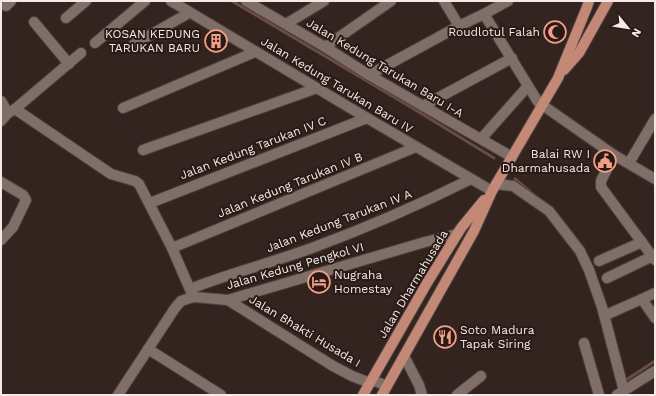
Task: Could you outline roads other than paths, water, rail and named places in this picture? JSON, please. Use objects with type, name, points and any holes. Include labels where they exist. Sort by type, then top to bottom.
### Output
[{"type":"main road","name":"Jalan Dharmahusada","points":[[382,395],[474,231],[494,187],[558,78],[589,1]]},
{"type":"main road","name":"Jalan Dharmahusada","points":[[558,78],[579,53],[608,1]]},
{"type":"main road","name":"Jalan Dharmahusada","points":[[363,395],[427,283],[457,234],[494,187]]},
{"type":"street","points":[[66,18],[86,1]]},
{"type":"street","points":[[95,43],[145,1]]},
{"type":"street","name":"Jalan Kedung Tarukan Baru IV","points":[[171,1],[254,52],[471,179],[494,187],[513,186],[549,211],[580,251],[589,270],[602,307],[621,393]]},
{"type":"street","name":"Jalan Kedung Tarukan Baru I-A","points":[[246,1],[325,47],[369,75],[512,157]]},
{"type":"street","points":[[286,24],[324,1]]},
{"type":"street","points":[[325,47],[391,1]]},
{"type":"street","points":[[444,1],[459,26]]},
{"type":"street","points":[[369,75],[508,1]]},
{"type":"street","points":[[134,44],[189,13]]},
{"type":"street","points":[[484,14],[538,102],[542,106],[614,155],[655,179]]},
{"type":"street","points":[[34,22],[69,64]]},
{"type":"street","points":[[123,108],[254,52]]},
{"type":"street","points":[[8,114],[81,53]]},
{"type":"street","points":[[423,106],[512,58]]},
{"type":"street","points":[[481,139],[528,86]]},
{"type":"street","points":[[143,150],[317,88]]},
{"type":"street","points":[[1,101],[8,114],[111,174],[136,182],[150,203],[192,293]]},
{"type":"street","name":"Jalan Kedung Tarukan IV C","points":[[150,203],[367,118]]},
{"type":"street","points":[[629,163],[655,119]]},
{"type":"street","name":"Jalan Kedung Tarukan IV B","points":[[172,248],[416,147]]},
{"type":"street","points":[[607,278],[654,257],[601,187],[601,181],[614,155]]},
{"type":"street","name":"Jalan Kedung Tarukan IV A","points":[[118,395],[179,303],[192,293],[215,279],[311,248],[426,202],[471,179]]},
{"type":"street","points":[[1,182],[23,195],[26,200],[13,227],[1,240]]},
{"type":"street","name":"Jalan Kedung Pengkol VI","points":[[192,293],[228,300],[457,234]]},
{"type":"street","points":[[598,261],[642,242]]},
{"type":"street","points":[[608,314],[655,293]]},
{"type":"street","points":[[642,299],[655,318]]},
{"type":"street","name":"Jalan Bhakti Husada I","points":[[228,300],[333,366],[352,376],[388,386]]},
{"type":"street","points":[[584,343],[599,395]]},
{"type":"street","points":[[148,349],[221,395]]},
{"type":"street","points":[[404,356],[422,395]]},
{"type":"street","points":[[621,393],[655,370]]},
{"type":"street","points":[[457,395],[481,376]]},
{"type":"waterway","points":[[232,1],[494,158]]},
{"type":"waterway","points":[[515,179],[534,195]]},
{"type":"waterway","points":[[623,382],[655,361]]},
{"type":"place","name":"Roudlotul Falah","points":[[555,32]]},
{"type":"place","name":"KOSAN KEDUNG TARUKAN BARU","points":[[216,41]]},
{"type":"place","name":"Balai RW I Dharmahusada","points":[[605,161]]},
{"type":"place","name":"Nugraha Homestay","points":[[319,282]]},
{"type":"place","name":"Soto Madura Tapak Siring","points":[[445,337]]}]
